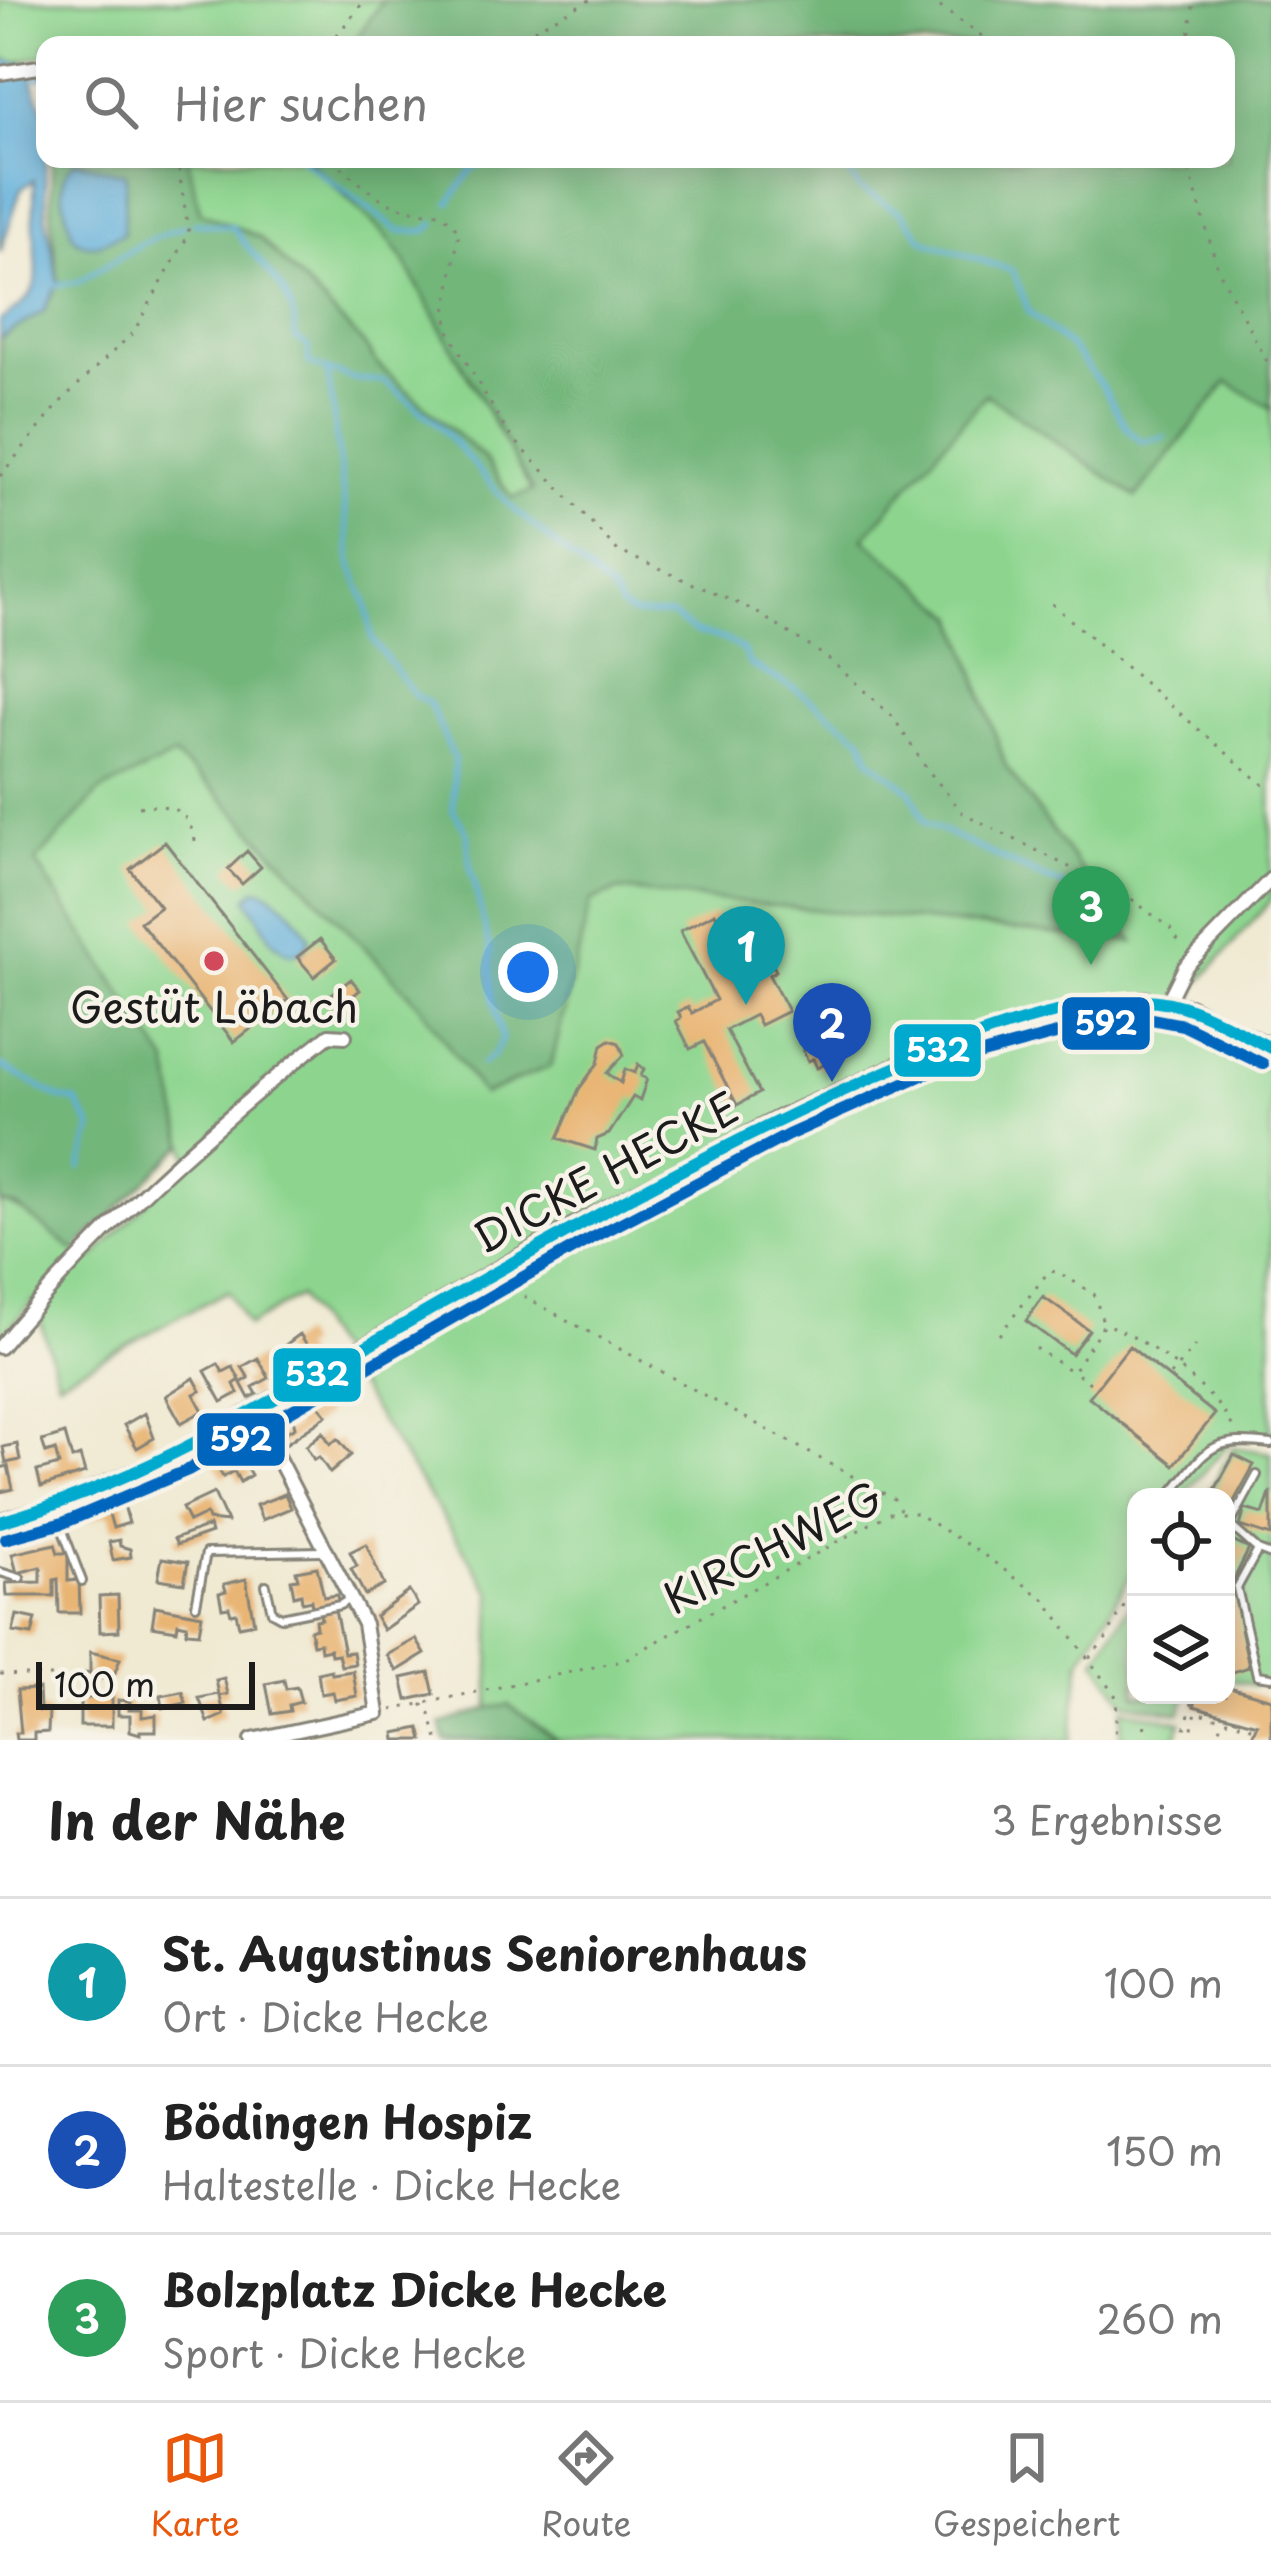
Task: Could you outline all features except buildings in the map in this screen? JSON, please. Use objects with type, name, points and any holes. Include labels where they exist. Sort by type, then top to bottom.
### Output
[{"type":"street","points":[[0,73],[36,67]]},
{"type":"street","points":[[1167,1003],[1185,967],[1271,879]]},
{"type":"street","name":"DICKE HECKE","points":[[0,1522],[123,1480],[254,1412],[482,1277],[761,1129],[943,1046],[1119,1001],[1167,1003],[1216,1019],[1271,1048]]},
{"type":"street","points":[[0,1348],[40,1298],[192,1148],[329,1035],[345,1036]]},
{"type":"street","points":[[252,1740],[378,1713],[364,1624],[254,1412]]},
{"type":"lane","points":[[1175,1488],[1206,1451],[1221,1442],[1271,1444]]},
{"type":"lane","points":[[1257,1475],[1230,1525],[1258,1550],[1271,1555]]},
{"type":"lane","points":[[54,1507],[82,1581]]},
{"type":"lane","points":[[1258,1550],[1237,1588],[1257,1675],[1271,1677]]},
{"type":"lane","points":[[196,1605],[206,1553],[327,1551]]},
{"type":"lane","points":[[0,1572],[20,1578]]},
{"type":"lane","points":[[266,1585],[272,1612],[281,1617],[340,1605],[350,1598]]},
{"type":"path","points":[[336,36],[365,0]]},
{"type":"path","points":[[525,36],[590,0]]},
{"type":"path","points":[[930,0],[982,36]]},
{"type":"path","points":[[1189,36],[1194,0]]},
{"type":"path","points":[[0,476],[64,398],[133,333],[189,234],[179,168]]},
{"type":"path","points":[[343,168],[379,199],[404,211],[442,213],[459,231],[446,313],[450,334],[507,431],[618,551],[641,565],[753,610],[828,658],[893,717],[926,768],[964,813],[1152,912],[1184,949],[1185,967]]},
{"type":"path","points":[[1183,168],[1218,269],[1271,369]]},
{"type":"path","points":[[1052,604],[1271,791]]},
{"type":"path","points":[[139,807],[161,805],[184,813],[193,826],[196,845]]},
{"type":"path","points":[[999,1335],[1048,1271],[1094,1294],[1104,1324]]},
{"type":"path","points":[[482,1277],[894,1499],[901,1511]]},
{"type":"path","points":[[1104,1324],[1121,1329],[1176,1368],[1230,1416],[1238,1440]]},
{"type":"path","points":[[1072,1372],[1104,1324]]},
{"type":"path","points":[[1170,1375],[1195,1346]]},
{"type":"path","points":[[1035,1348],[1090,1383]]},
{"type":"path","name":"KIRCHWEG","points":[[378,1713],[622,1661],[901,1511],[916,1513],[950,1534],[1044,1600],[1117,1698],[1115,1740]]},
{"type":"path","points":[[1089,1658],[1106,1640],[1130,1596]]},
{"type":"path","points":[[0,1674],[74,1677]]},
{"type":"path","points":[[421,1703],[429,1711],[438,1740]]},
{"type":"path","points":[[1189,1740],[1193,1704]]},
{"type":"path","points":[[1193,1711],[1250,1726],[1245,1740]]},
{"type":"path","points":[[1182,1740],[1193,1711]]},
{"type":"path","points":[[1144,1740],[1145,1718]]},
{"type":"path","points":[[1217,1740],[1222,1719]]},
{"type":"green space","points":[[0,0],[383,0],[358,36],[36,36],[36,57],[15,62],[5,60],[0,52]]},
{"type":"green space","points":[[383,0],[1271,0],[1271,408],[1227,382],[1136,497],[986,394],[864,538],[956,616],[1006,767],[1134,942],[619,890],[591,901],[551,1066],[483,1095],[418,1003],[216,792],[174,756],[99,792],[36,862],[168,1063],[184,1144],[74,1251],[18,1207],[0,1202],[0,338],[44,311],[58,281],[52,168],[190,168],[200,212],[259,237],[363,343],[378,365],[484,458],[512,498],[532,491],[387,237],[316,168],[1235,168],[1235,36],[358,36]],"holes":[[[126,175],[123,233],[93,245],[78,241],[66,214]]]},
{"type":"green space","points":[[190,168],[316,168],[387,237],[404,261],[532,492],[511,498],[484,458],[378,365],[363,343],[259,237],[200,212]]},
{"type":"green space","points":[[1228,381],[1271,408],[1271,900],[1175,1011],[1271,1072],[1271,1437],[1238,1433],[1190,1488],[1127,1488],[1127,1581],[1081,1660],[1071,1740],[557,1740],[509,1705],[489,1708],[492,1593],[299,1296],[248,1326],[228,1291],[58,1381],[34,1300],[0,1339],[0,1202],[93,1258],[188,1159],[167,1063],[35,862],[99,792],[174,755],[216,792],[418,1003],[483,1094],[551,1066],[591,900],[619,890],[1132,941],[1006,767],[956,616],[863,538],[986,394],[1136,497]]},
{"type":"green space","points":[[1234,1447],[1271,1453],[1271,1681],[1253,1685],[1235,1681],[1235,1488],[1211,1488]]},
{"type":"green space","points":[[1127,1610],[1127,1703],[1096,1660]]},
{"type":"green space","points":[[1130,1704],[1184,1704],[1180,1713]]},
{"type":"green space","points":[[509,1705],[557,1740],[445,1740],[441,1724]]},
{"type":"green space","points":[[1123,1709],[1181,1722],[1176,1740],[1120,1740]]},
{"type":"water","points":[[0,52],[5,60],[25,64],[36,91],[36,168],[46,168],[46,217],[58,281],[44,311],[0,338],[0,320],[26,300],[36,281],[34,180],[21,189],[0,253]]},
{"type":"water","points":[[101,168],[126,174],[123,233],[91,245],[73,236],[63,186],[69,169]]},
{"type":"water","points":[[256,889],[279,901],[300,922],[310,938],[303,952],[289,954],[273,942],[247,898]]},
{"type":"waterway","points":[[27,79],[36,78]]},
{"type":"waterway","points":[[313,168],[399,231],[426,231],[435,223]]},
{"type":"waterway","points":[[449,203],[476,168]]},
{"type":"waterway","points":[[846,168],[859,188],[902,213],[924,241],[1013,271],[1029,312],[1071,348],[1102,386],[1127,429],[1142,442],[1165,437]]},
{"type":"waterway","points":[[194,223],[233,227],[283,291],[295,338],[309,347],[308,363],[353,379],[384,381],[437,423],[509,505],[612,592],[622,609],[635,615],[671,615],[696,633],[724,639],[743,650],[749,664],[797,690],[863,738],[870,759],[911,791],[925,823],[1124,919]]},
{"type":"waterway","points":[[56,285],[78,282],[141,244],[185,225]]},
{"type":"waterway","points":[[328,372],[352,567],[366,601],[372,639],[414,695],[429,703],[454,759],[453,810],[467,833],[502,1039],[493,1056],[481,1064]]},
{"type":"waterway","points":[[0,1065],[61,1099],[76,1101],[92,1128],[81,1168]]},
{"type":"transit line","name":"532","points":[[0,1522],[150,1465],[672,1175],[849,1088],[955,1044],[1071,1009],[1144,1000],[1194,1010],[1271,1048]]},
{"type":"transit line","name":"592","points":[[5,1539],[63,1523],[188,1470],[581,1244],[788,1135],[949,1063],[1082,1027],[1146,1018],[1183,1025],[1263,1064]]},
{"type":"place","name":"Gestüt Löbach","points":[[214,961]]},
{"type":"place","name":"Bolzplatz Dicke Hecke","points":[[1091,965]]},
{"type":"place","name":"St. Augustinus Seniorenhaus","points":[[746,1005]]},
{"type":"place","name":"Bödingen Hospiz","points":[[832,1082]]}]
